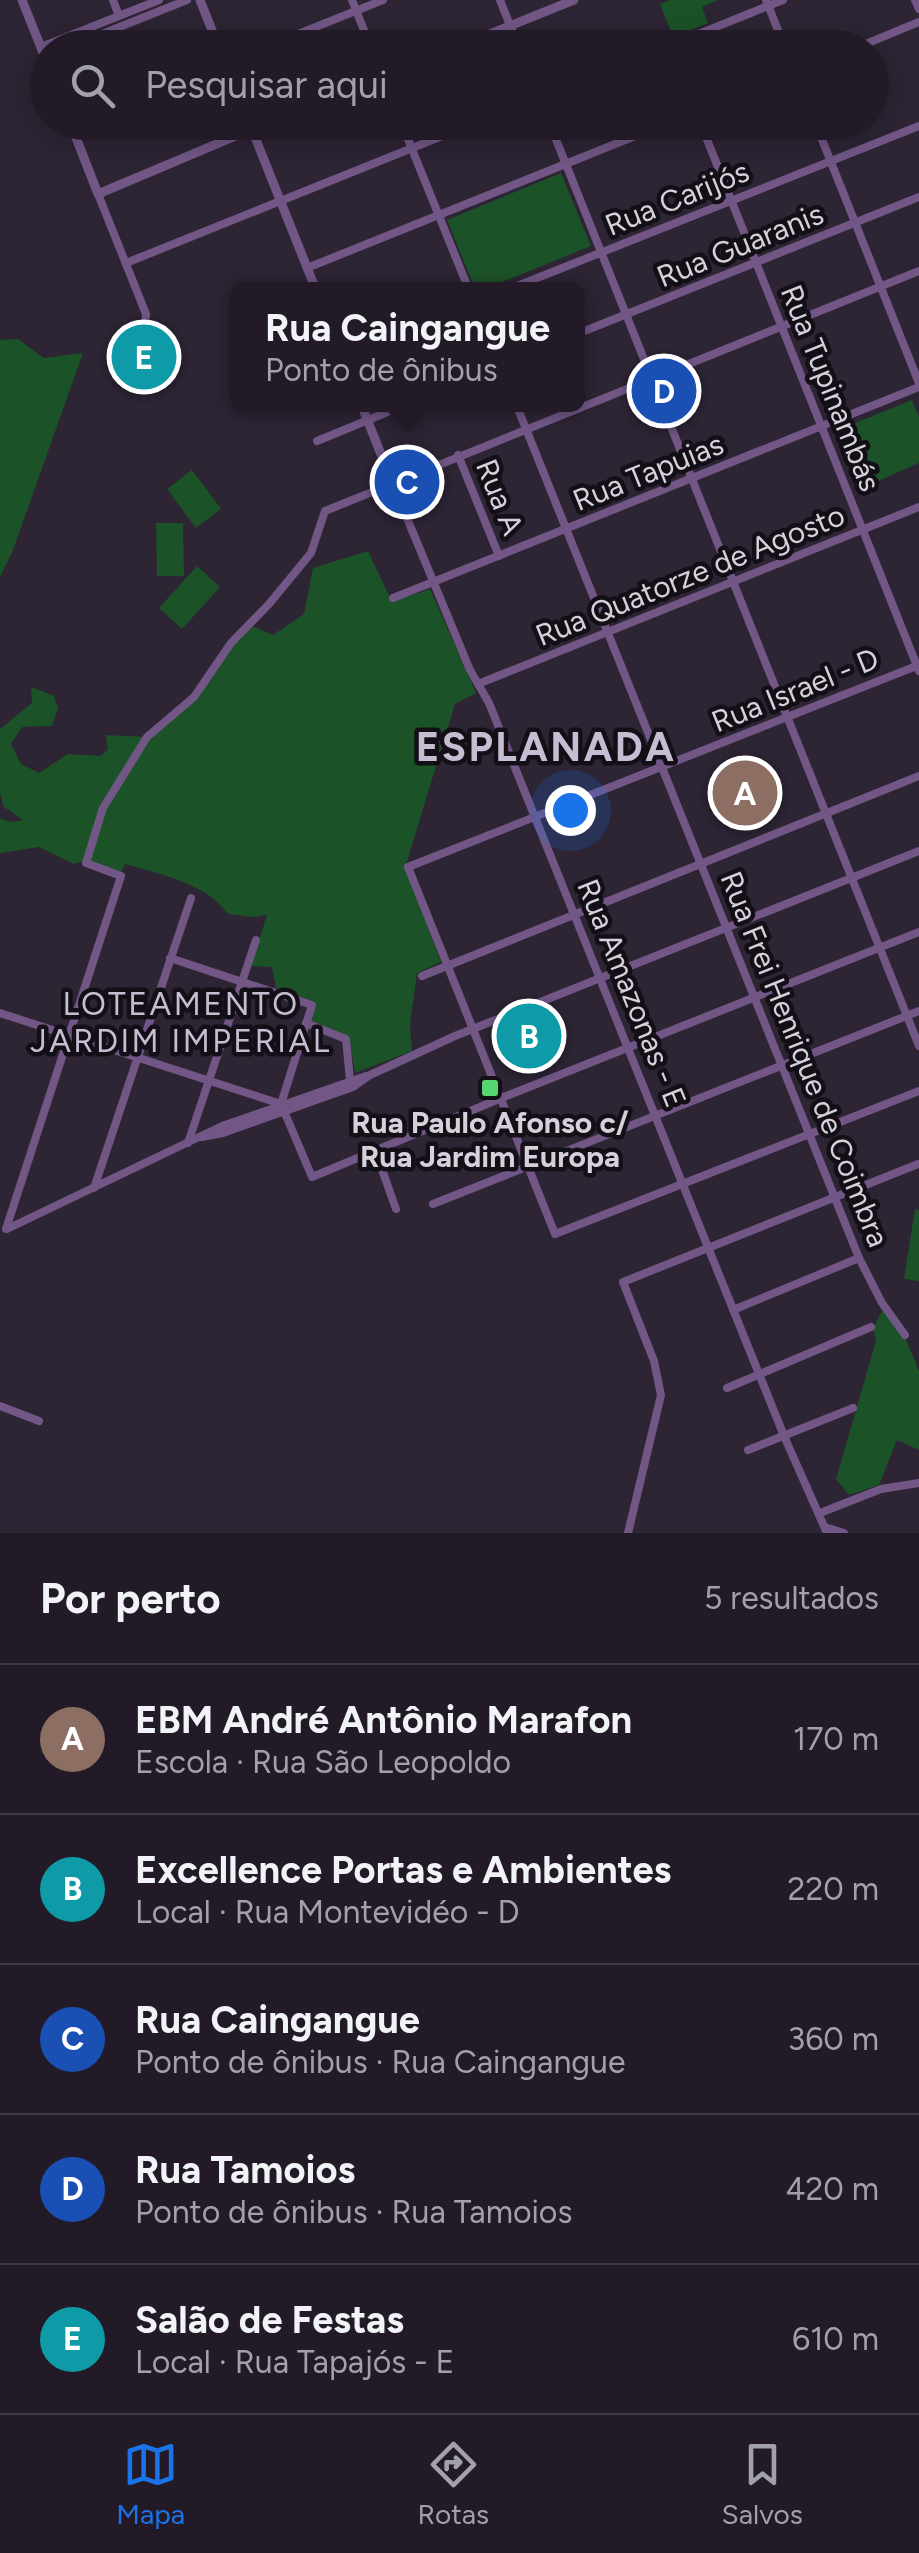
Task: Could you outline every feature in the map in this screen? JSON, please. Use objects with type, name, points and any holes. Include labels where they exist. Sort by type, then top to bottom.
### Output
[{"type":"street","points":[[22,0],[34,30]]},
{"type":"street","points":[[113,0],[120,16]]},
{"type":"street","points":[[94,30],[159,0]]},
{"type":"street","points":[[112,30],[187,0]]},
{"type":"street","points":[[200,0],[212,30]]},
{"type":"street","points":[[352,0],[364,30]]},
{"type":"street","points":[[308,30],[383,0]]},
{"type":"street","points":[[500,0],[512,30]]},
{"type":"street","points":[[498,30],[574,0]]},
{"type":"street","points":[[706,30],[783,0]]},
{"type":"street","points":[[916,0],[919,9]]},
{"type":"street","points":[[767,3],[778,30]]},
{"type":"street","points":[[889,34],[919,22]]},
{"type":"street","name":"Rua Carijós","points":[[889,138],[919,126]]},
{"type":"street","points":[[78,140],[146,314],[144,336]]},
{"type":"street","points":[[98,194],[219,140]]},
{"type":"street","points":[[256,140],[313,282]]},
{"type":"street","points":[[408,140],[467,282]]},
{"type":"street","points":[[126,264],[434,140]]},
{"type":"street","points":[[557,140],[919,1046]]},
{"type":"street","points":[[307,268],[625,140]]},
{"type":"street","name":"Rua Tupinambás","points":[[707,140],[918,667]]},
{"type":"street","points":[[822,140],[919,385]]},
{"type":"street","name":"Rua Carijós","points":[[527,282],[884,140]]},
{"type":"street","name":"Rua Guaranis","points":[[585,331],[919,197]]},
{"type":"street","points":[[585,404],[919,271]]},
{"type":"street","name":"Rua Tapuias","points":[[393,598],[919,385]]},
{"type":"street","name":"Rua Amazonas - E","points":[[364,412],[535,818],[784,1436],[826,1530],[844,1533]]},
{"type":"street","points":[[317,441],[388,412]]},
{"type":"street","name":"Rua Frei Henrique de Coimbra","points":[[519,412],[859,1258],[882,1303],[905,1334]]},
{"type":"street","points":[[370,1074],[353,1088],[202,1136],[6,1230],[121,876],[86,863],[103,808],[147,736],[194,697],[231,643],[311,553],[325,511],[566,412]]},
{"type":"street","name":"Rua A","points":[[458,455],[499,556]]},
{"type":"street","name":"Rua Quatorze de Agosto","points":[[478,684],[919,507]]},
{"type":"street","name":"Rua Israel - D","points":[[446,966],[408,867],[918,667]]},
{"type":"street","points":[[422,976],[919,776]]},
{"type":"street","points":[[0,1013],[138,1056],[283,1108],[919,851]]},
{"type":"street","points":[[94,1188],[190,898]]},
{"type":"street","points":[[170,958],[312,1005],[283,1108],[312,1177],[919,932]]},
{"type":"street","points":[[188,1143],[256,940]]},
{"type":"street","points":[[446,966],[555,1234],[919,1091]]},
{"type":"street","points":[[434,1204],[919,1011]]},
{"type":"street","points":[[306,1022],[346,1040],[350,1080]]},
{"type":"street","points":[[375,1150],[396,1208]]},
{"type":"street","points":[[628,1533],[661,1395],[654,1361],[623,1282],[918,1164]]},
{"type":"street","points":[[733,1310],[859,1258]]},
{"type":"street","points":[[727,1388],[871,1327]]},
{"type":"street","points":[[0,1406],[39,1422]]},
{"type":"street","points":[[748,1450],[853,1408]]},
{"type":"street","points":[[820,1512],[899,1484],[919,1484]]},
{"type":"green space","points":[[670,0],[718,0],[702,7],[708,23],[690,30],[670,30],[660,4]]},
{"type":"green space","points":[[561,173],[591,246],[502,282],[472,282],[447,220]]},
{"type":"green space","points":[[18,339],[44,358],[83,353],[0,577],[0,340]]},
{"type":"green space","points":[[912,400],[919,417],[919,463],[862,488],[838,430]]},
{"type":"green space","points":[[192,470],[221,509],[196,528],[167,489]]},
{"type":"green space","points":[[156,523],[183,523],[184,576],[157,576]]},
{"type":"green space","points":[[368,551],[392,602],[430,589],[476,693],[455,704],[405,868],[441,962],[417,973],[410,1024],[412,1051],[355,1073],[349,1036],[310,1020],[315,1002],[276,988],[272,967],[251,966],[267,915],[228,914],[195,887],[125,864],[121,873],[87,860],[74,864],[39,847],[0,853],[0,818],[10,822],[23,820],[4,807],[0,794],[0,729],[32,703],[31,687],[54,696],[58,709],[52,726],[22,727],[11,744],[21,764],[39,773],[68,754],[101,756],[108,749],[106,735],[147,737],[194,697],[214,664],[250,625],[273,635],[304,614],[313,568]]},
{"type":"green space","points":[[197,566],[220,587],[182,629],[159,608]]},
{"type":"green space","points":[[915,1209],[919,1210],[919,1281],[904,1279]]},
{"type":"green space","points":[[883,1309],[905,1337],[919,1371],[919,1450],[897,1440],[879,1485],[849,1495],[836,1479],[876,1341],[873,1328]]},
{"type":"place","name":"Salão de Festas","points":[[144,357]]},
{"type":"place","name":"Rua Tamoios","points":[[664,391]]},
{"type":"place","name":"Rua Caingangue","points":[[407,482]]},
{"type":"place","name":"EBM André Antônio Marafon","points":[[745,793]]},
{"type":"place","name":"Excellence Portas e Ambientes","points":[[529,1036]]},
{"type":"place","name":"Rua Paulo Afonso c/ Rua Jardim Europa","points":[[490,1088]]},
{"type":"district","name":"ESPLANADA","points":[[546,747]]},
{"type":"district","name":"LOTEAMENTO JARDIM IMPERIAL","points":[[181,1022]]}]
